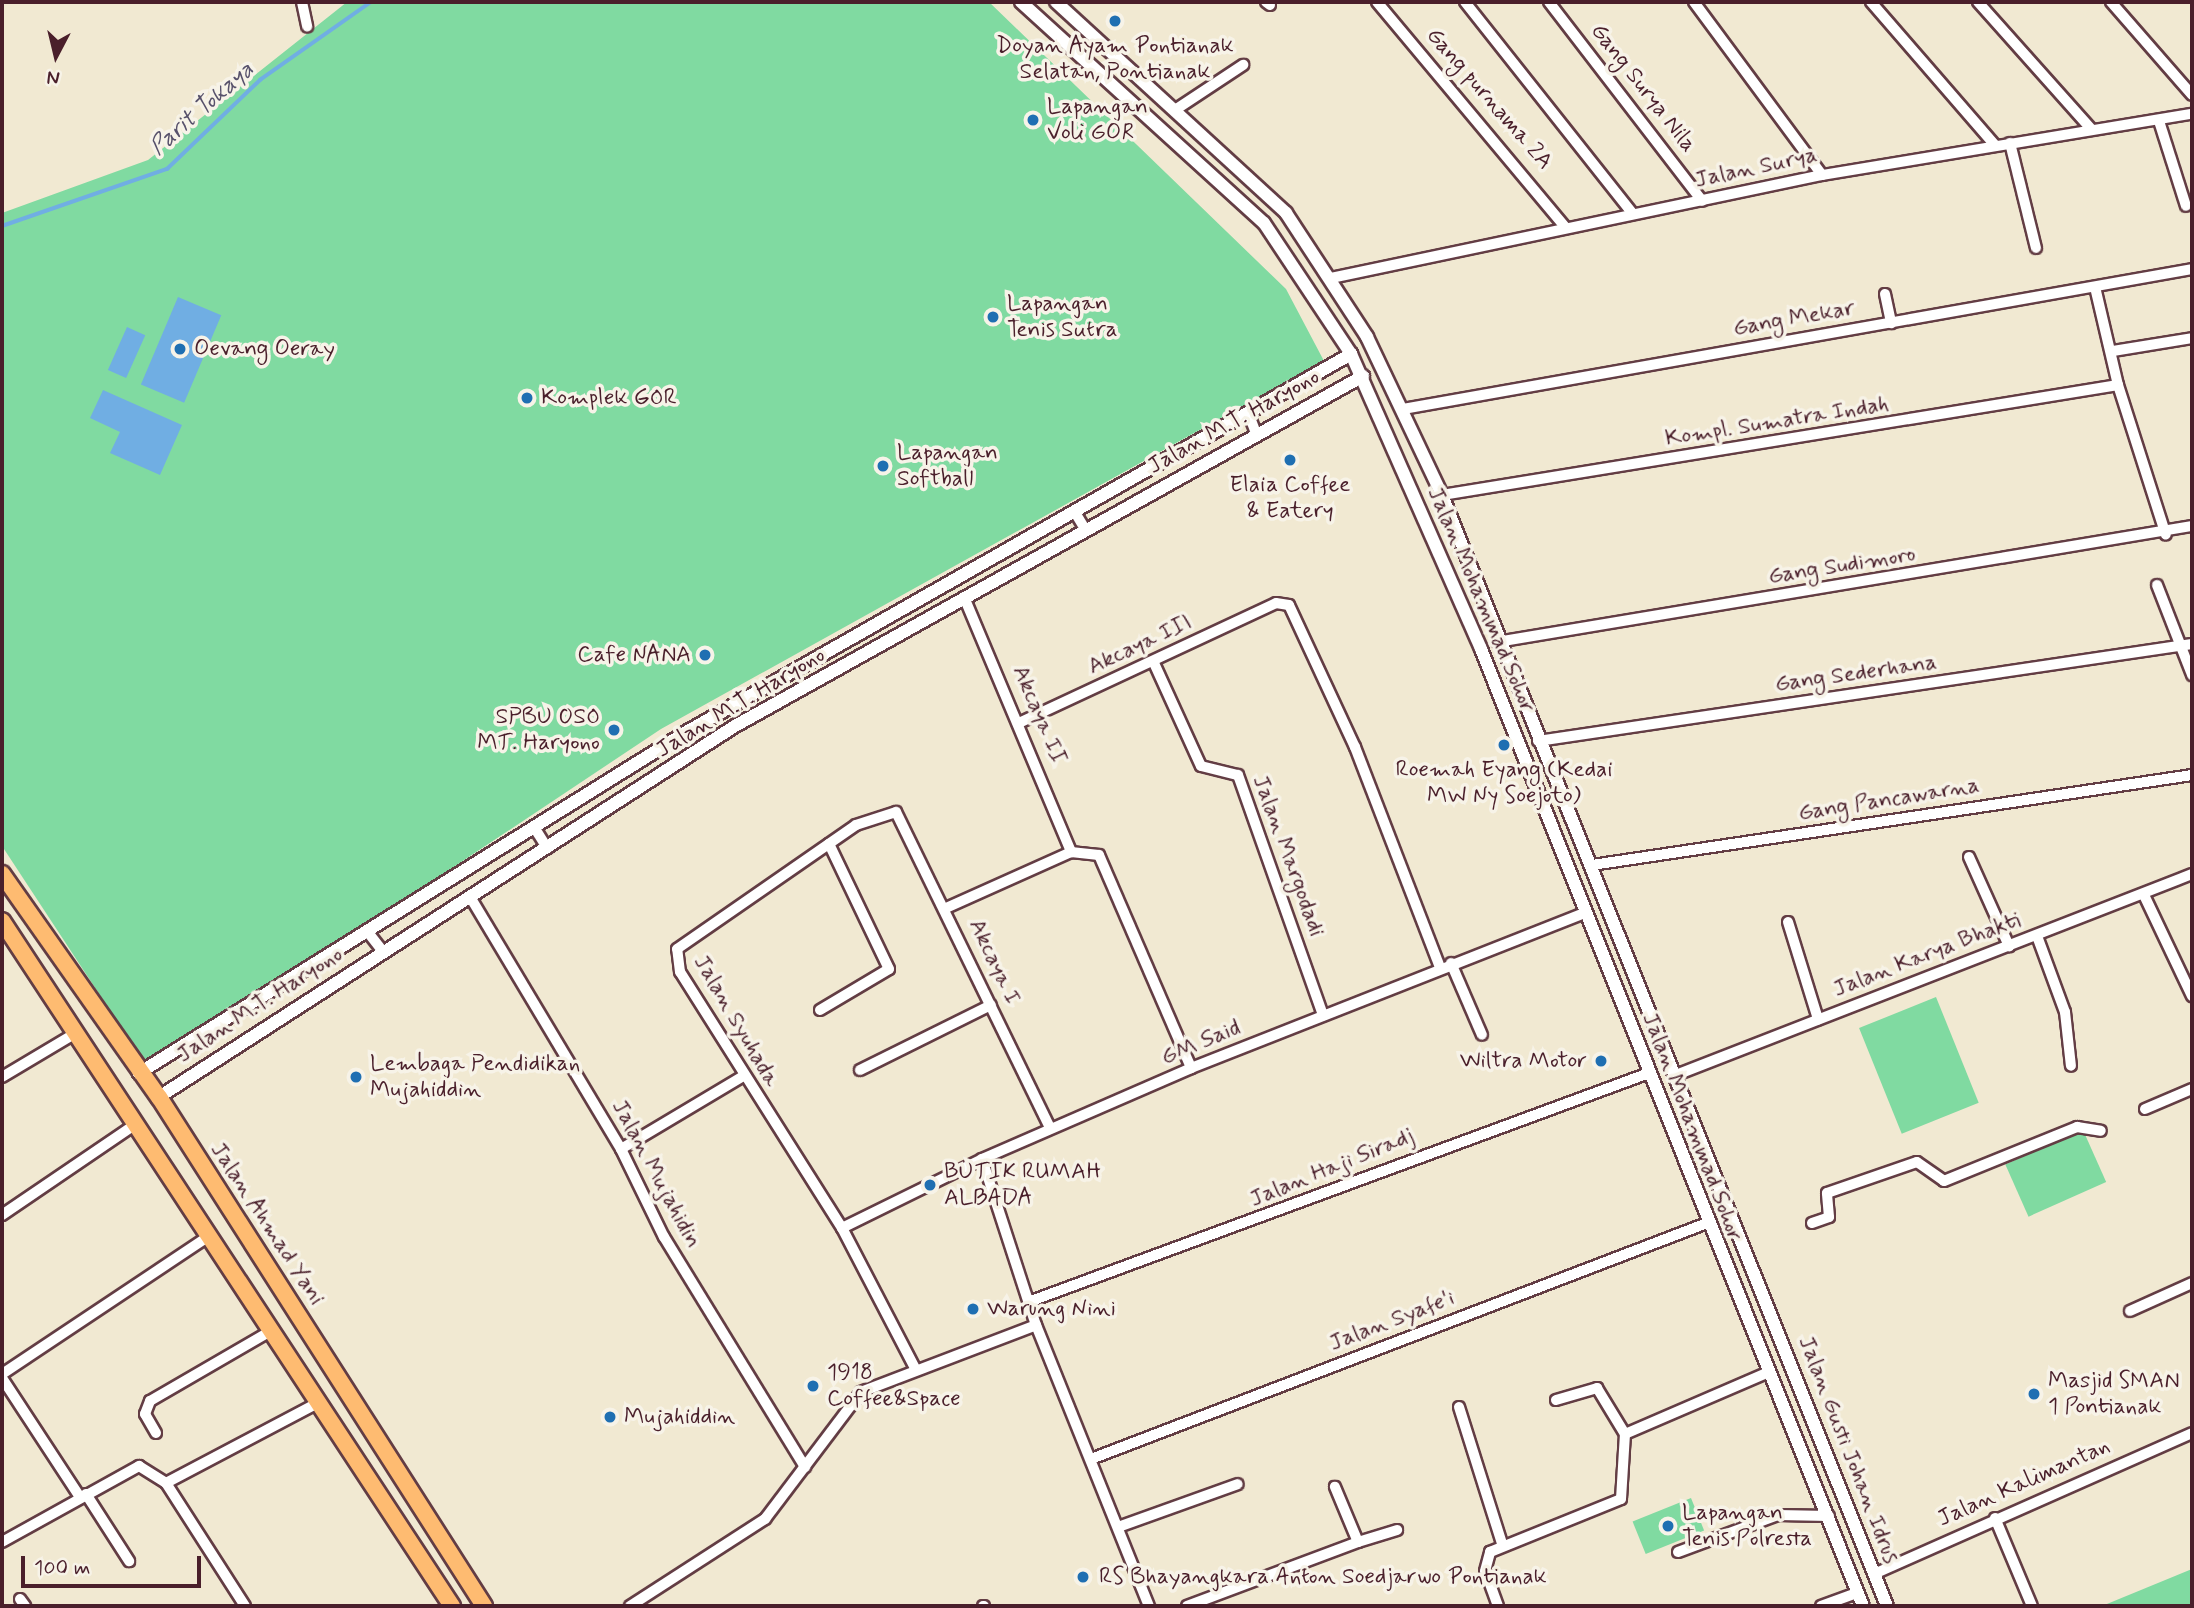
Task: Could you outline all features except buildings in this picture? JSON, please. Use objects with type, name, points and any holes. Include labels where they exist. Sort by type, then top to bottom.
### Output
[{"type":"main road","name":"Jalan Ahmad Yani","points":[[2,874],[139,1073],[159,1097],[484,1606]]},
{"type":"main road","points":[[2,913],[19,900]]},
{"type":"main road","points":[[2,921],[206,1238],[452,1606]]},
{"type":"main road","points":[[384,1504],[411,1488]]},
{"type":"street","points":[[302,2],[307,26]]},
{"type":"street","name":"Jalan Mohammad Sohor","points":[[1021,2],[1264,223],[1351,354],[1449,572],[1745,1318]]},
{"type":"street","name":"Jalan Mohammad Sohor","points":[[1056,2],[1178,108],[1286,213],[1331,278],[1403,409],[1442,495],[1497,642],[1592,865],[1769,1309]]},
{"type":"street","name":"Gang purnama 2A","points":[[1377,2],[1564,226]]},
{"type":"street","points":[[1465,2],[1633,214]]},
{"type":"street","name":"Gang Surya Nila","points":[[1549,2],[1702,201]]},
{"type":"street","points":[[1694,2],[1822,175]]},
{"type":"street","points":[[1871,2],[1995,145]]},
{"type":"street","points":[[1978,2],[2091,129]]},
{"type":"street","points":[[2112,2],[2192,95]]},
{"type":"street","points":[[1071,45],[1087,29]]},
{"type":"street","points":[[1178,108],[1243,65]]},
{"type":"street","name":"Jalan Surya","points":[[1331,278],[1564,226],[1702,201],[1822,175],[2192,114]]},
{"type":"street","points":[[2159,121],[2186,206]]},
{"type":"street","points":[[2010,143],[2036,248]]},
{"type":"street","points":[[1264,223],[1286,213]]},
{"type":"street","name":"Gang Mekar","points":[[1403,409],[2192,269]]},
{"type":"street","points":[[2095,287],[2113,351],[2118,385],[2166,535]]},
{"type":"street","points":[[1885,294],[1891,323]]},
{"type":"street","points":[[2113,351],[2192,338]]},
{"type":"street","points":[[139,1073],[688,730],[863,635],[1351,354]]},
{"type":"street","name":"Jalan M.T. Haryono","points":[[159,1097],[382,950],[472,900],[735,726],[1255,431],[1363,376]]},
{"type":"street","name":"Kompl. Sumatra Indah","points":[[1442,495],[2118,385]]},
{"type":"street","points":[[1249,415],[1255,431]]},
{"type":"street","points":[[1076,514],[1085,528]]},
{"type":"street","name":"Gang Sudimoro","points":[[1497,642],[2166,535],[2192,526]]},
{"type":"street","points":[[1449,572],[1469,564]]},
{"type":"street","points":[[2157,585],[2192,675]]},
{"type":"street","name":"Akcaya II","points":[[964,597],[1021,722],[1071,852]]},
{"type":"street","name":"Akcaya III","points":[[1021,722],[1154,663],[1276,603],[1291,608],[1321,665],[1446,965]]},
{"type":"street","points":[[863,635],[872,649]]},
{"type":"street","name":"Gang Sederhana","points":[[1538,741],[2180,648],[2192,644]]},
{"type":"street","name":"Jalan Margodadi","points":[[1154,663],[1202,766],[1238,775],[1323,1016]]},
{"type":"street","name":"Gang Pancawarna","points":[[1592,865],[2192,775]]},
{"type":"street","name":"Jalan Syuhada","points":[[900,815],[876,815],[829,844],[677,949],[680,972],[742,1077],[842,1228],[916,1370]]},
{"type":"street","name":"Akcaya I","points":[[900,815],[1050,1128]]},
{"type":"street","points":[[534,827],[547,848]]},
{"type":"street","points":[[820,1010],[889,969],[829,844]]},
{"type":"street","points":[[946,908],[1071,852],[1086,850],[1107,861],[1191,1068]]},
{"type":"street","points":[[1969,856],[2009,946]]},
{"type":"street","name":"Jalan Karya Bhakti","points":[[1676,1075],[2144,895],[2192,874]]},
{"type":"street","points":[[2144,895],[2192,996]]},
{"type":"street","name":"Jalan Mujahidin","points":[[472,900],[621,1149],[664,1237],[805,1467]]},
{"type":"street","name":"GM Said","points":[[842,1228],[982,1158],[1191,1068],[1446,965],[1584,913]]},
{"type":"street","points":[[1788,922],[1818,1019]]},
{"type":"street","points":[[368,931],[382,950]]},
{"type":"street","points":[[2037,936],[2065,1012],[2071,1066]]},
{"type":"street","points":[[1446,965],[1482,1035]]},
{"type":"street","points":[[1615,989],[1636,976]]},
{"type":"street","points":[[860,1070],[991,1005]]},
{"type":"street","points":[[2,1077],[74,1034]]},
{"type":"street","name":"Jalan Haji Siradj","points":[[1031,1301],[1649,1073]]},
{"type":"street","points":[[621,1149],[742,1077]]},
{"type":"street","points":[[2145,1109],[2192,1089]]},
{"type":"street","points":[[2,1215],[133,1126]]},
{"type":"street","points":[[1812,1223],[1829,1217],[1827,1193],[1917,1162],[1944,1181],[2077,1127],[2101,1131]]},
{"type":"street","points":[[982,1158],[1031,1301],[1036,1325],[1149,1606]]},
{"type":"street","name":"Jalan Syafe'i","points":[[1091,1459],[1707,1223]]},
{"type":"street","points":[[129,1560],[2,1376],[206,1238]]},
{"type":"street","points":[[2130,1311],[2192,1283]]},
{"type":"street","points":[[1745,1318],[1769,1309]]},
{"type":"street","name":"Jalan Gusti Johan Idrus","points":[[1769,1309],[1887,1606]]},
{"type":"street","name":"Jalan Gusti Johan Idrus","points":[[1745,1318],[1829,1516],[1863,1606]]},
{"type":"street","points":[[630,1606],[754,1529],[861,1392],[1036,1325]]},
{"type":"street","points":[[156,1433],[145,1414],[150,1401],[269,1332]]},
{"type":"street","points":[[1625,1434],[1769,1372]]},
{"type":"street","points":[[1498,1606],[1485,1563],[1502,1543],[1621,1499],[1625,1434],[1597,1388],[1556,1400]]},
{"type":"street","points":[[166,1483],[318,1403]]},
{"type":"street","points":[[1459,1407],[1502,1543]]},
{"type":"street","name":"Jalan Kalimantan","points":[[1874,1573],[2192,1433]]},
{"type":"street","points":[[2,1542],[139,1465],[166,1483],[245,1606]]},
{"type":"street","points":[[1118,1527],[1238,1484]]},
{"type":"street","points":[[1335,1487],[1359,1542]]},
{"type":"street","points":[[1678,1552],[1777,1516],[1829,1516]]},
{"type":"street","points":[[1995,1518],[2032,1606]]},
{"type":"street","points":[[1187,1606],[1359,1542],[1397,1531]]},
{"type":"street","points":[[1821,1606],[1857,1593]]},
{"type":"green space","points":[[347,2],[989,2],[1286,289],[1324,361],[661,729],[149,1070],[2,846],[2,213],[148,160]]},
{"type":"green space","points":[[1936,997],[1979,1103],[1902,1134],[1859,1028]]},
{"type":"green space","points":[[2083,1130],[2106,1182],[2029,1217],[2005,1165]]},
{"type":"green space","name":"Lapangan Tenis Polresta","points":[[1691,1498],[1704,1530],[1646,1554],[1633,1522]]},
{"type":"green space","points":[[2192,1569],[2192,1606],[2102,1606]]},
{"type":"water","name":"Oevang Oeray","points":[[178,297],[221,315],[184,403],[141,384]]},
{"type":"water","name":"Oevang Oeray","points":[[127,327],[145,335],[126,378],[108,370]]},
{"type":"water","name":"Oevang Oeray","points":[[103,390],[182,425],[160,475],[110,453],[120,432],[90,418]]},
{"type":"waterway","name":"Parit Tokaya","points":[[2,226],[167,169],[260,80],[371,2]]},
{"type":"place","name":"Doyan Ayam Pontianak Selatan, Pontianak","points":[[1115,21]]},
{"type":"place","name":"Lapangan Voli GOR","points":[[1033,120]]},
{"type":"place","name":"Lapangan Tenis Sutra","points":[[993,317]]},
{"type":"place","name":"Oevang Oeray","points":[[180,349]]},
{"type":"place","name":"Komplek GOR","points":[[527,398]]},
{"type":"place","name":"Elaia Coffee & Eatery","points":[[1290,460]]},
{"type":"place","name":"Lapangan Softball","points":[[883,466]]},
{"type":"place","name":"Cafe NANA","points":[[705,655]]},
{"type":"place","name":"SPBU OSO MT. Haryono","points":[[614,730]]},
{"type":"place","name":"Roemah Eyang (Kedai MW Ny Soejoto)","points":[[1504,745]]},
{"type":"place","name":"Wiltra Motor","points":[[1601,1061]]},
{"type":"place","name":"Lembaga Pendidikan Mujahiddin","points":[[356,1077]]},
{"type":"place","name":"BUTIK RUMAH ALBADA","points":[[930,1185]]},
{"type":"place","name":"Warung Nini","points":[[973,1309]]},
{"type":"place","name":"1918 Coffee&Space","points":[[813,1386]]},
{"type":"place","name":"Masjid SMAN 1 Pontianak","points":[[2034,1394]]},
{"type":"place","name":"Mujahiddin","points":[[610,1417]]},
{"type":"place","name":"Lapangan Tenis Polresta","points":[[1668,1526]]},
{"type":"place","name":"RS Bhayangkara Anton Soedjarwo Pontianak","points":[[1083,1577]]}]
